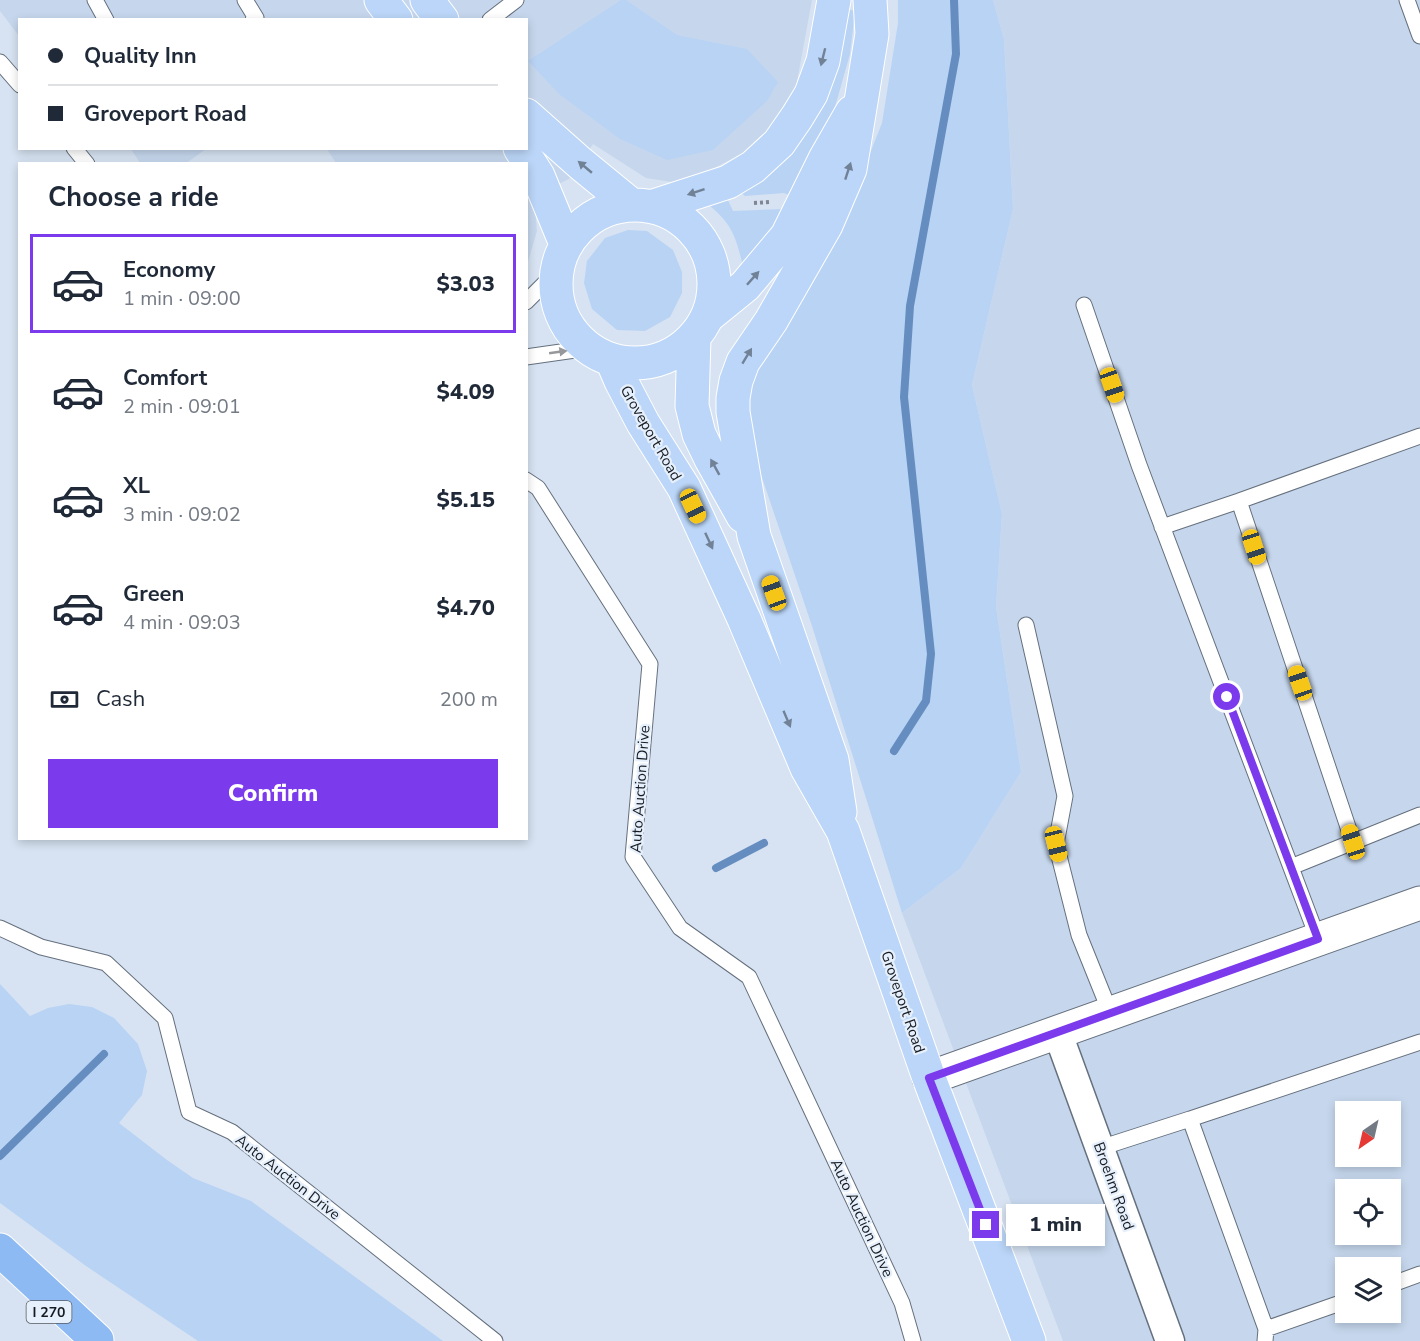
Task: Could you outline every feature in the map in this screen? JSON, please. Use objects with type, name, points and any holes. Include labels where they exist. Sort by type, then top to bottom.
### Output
[{"type":"highway","points":[[0,1251],[98,1340]]},
{"type":"highway","name":"I 270","points":[[0,1283],[98,1340]]},
{"type":"main road","points":[[381,0],[394,18]]},
{"type":"main road","points":[[427,0],[440,18]]},
{"type":"main road","points":[[528,117],[580,163],[642,205],[684,220],[702,240],[713,264],[715,289],[701,327],[677,352],[657,360],[635,363],[601,354],[573,333],[562,315],[556,294],[561,258],[578,228],[594,215],[614,207],[642,205],[728,182],[753,167],[779,143],[811,94],[823,61],[834,0]]},
{"type":"main road","name":"Groveport Road","points":[[870,0],[872,34],[850,169],[826,225],[771,321],[743,362],[736,381],[733,412],[754,536],[832,760],[843,831],[929,1078],[1029,1341]]},
{"type":"main road","name":"Groveport Road","points":[[754,536],[699,434],[692,406],[701,327],[745,286],[787,236],[801,212],[825,159],[863,92]]},
{"type":"main road","points":[[521,150],[538,176],[561,258]]},
{"type":"main road","name":"Groveport Road","points":[[601,354],[621,381],[684,488],[744,619],[807,768],[843,831]]},
{"type":"street","points":[[929,1078],[1420,903]]},
{"type":"street","name":"Broehm Road","points":[[1057,1031],[1170,1341]]},
{"type":"lane","points":[[95,0],[105,18]]},
{"type":"lane","points":[[245,0],[256,18]]},
{"type":"lane","points":[[493,18],[516,0]]},
{"type":"lane","points":[[1407,0],[1420,36]]},
{"type":"lane","points":[[0,62],[18,83]]},
{"type":"lane","points":[[76,150],[85,162]]},
{"type":"lane","points":[[528,299],[561,258]]},
{"type":"lane","points":[[1084,305],[1139,465],[1318,939]]},
{"type":"lane","points":[[528,357],[601,354]]},
{"type":"lane","points":[[1162,527],[1420,436]]},
{"type":"lane","name":"Auto Auction Drive","points":[[528,481],[538,488],[650,664],[633,857],[680,928],[749,978],[902,1303],[913,1341]]},
{"type":"lane","points":[[1239,501],[1353,842]]},
{"type":"lane","points":[[1026,625],[1065,796],[1056,844],[1079,935],[1110,1012]]},
{"type":"lane","points":[[1291,867],[1420,815]]},
{"type":"lane","name":"Auto Auction Drive","points":[[0,928],[41,947],[106,963],[165,1018],[189,1112],[232,1132],[495,1341]]},
{"type":"lane","points":[[1100,1148],[1420,1042]]},
{"type":"lane","points":[[1190,1119],[1266,1335],[1335,1306]]},
{"type":"lane","points":[[1401,1281],[1420,1274]]},
{"type":"path","points":[[752,203],[775,202]]},
{"type":"shaded area","points":[[0,0],[812,0],[796,87],[761,143],[685,184],[646,178],[593,144],[569,179],[534,196],[537,231],[528,262],[528,162],[335,162],[328,150],[528,150],[528,18],[18,18],[18,35],[0,11]]},
{"type":"shaded area","points":[[621,0],[626,0],[677,35],[747,49],[778,82],[767,101],[713,150],[667,160],[620,139],[559,94],[528,61]]},
{"type":"shaded area","points":[[898,0],[993,0],[1004,39],[1013,209],[972,385],[1002,514],[996,607],[1021,772],[961,868],[902,913],[812,626],[746,430],[751,368],[844,219],[882,123],[898,23]]},
{"type":"shaded area","points":[[993,0],[1420,0],[1420,1341],[1063,1341],[902,913],[961,868],[1021,772],[996,607],[1002,514],[972,385],[1013,209],[1004,39]]},
{"type":"shaded area","points":[[847,9],[855,11],[850,54],[835,107],[821,145],[796,198],[784,193],[745,196],[739,191]]},
{"type":"shaded area","points":[[132,150],[205,150],[188,162],[139,162]]},
{"type":"shaded area","points":[[727,198],[733,211],[783,209],[788,212],[743,266],[729,226],[710,206]]},
{"type":"shaded area","points":[[628,230],[647,231],[673,250],[682,272],[682,293],[670,317],[645,331],[617,330],[592,309],[584,283],[587,261],[605,238]]},
{"type":"shaded area","points":[[0,984],[30,1016],[48,1008],[69,1004],[92,1007],[114,1018],[138,1044],[147,1071],[142,1095],[119,1123],[193,1178],[251,1201],[443,1341],[198,1341],[86,1266],[0,1203]]},
{"type":"waterway","points":[[894,751],[926,701],[931,654],[904,397],[910,306],[956,54],[954,0]]},
{"type":"waterway","points":[[716,868],[764,843]]},
{"type":"waterway","points":[[0,1156],[104,1054]]},
{"type":"route","points":[[986,1225],[929,1078],[1318,939],[1227,697]]}]
